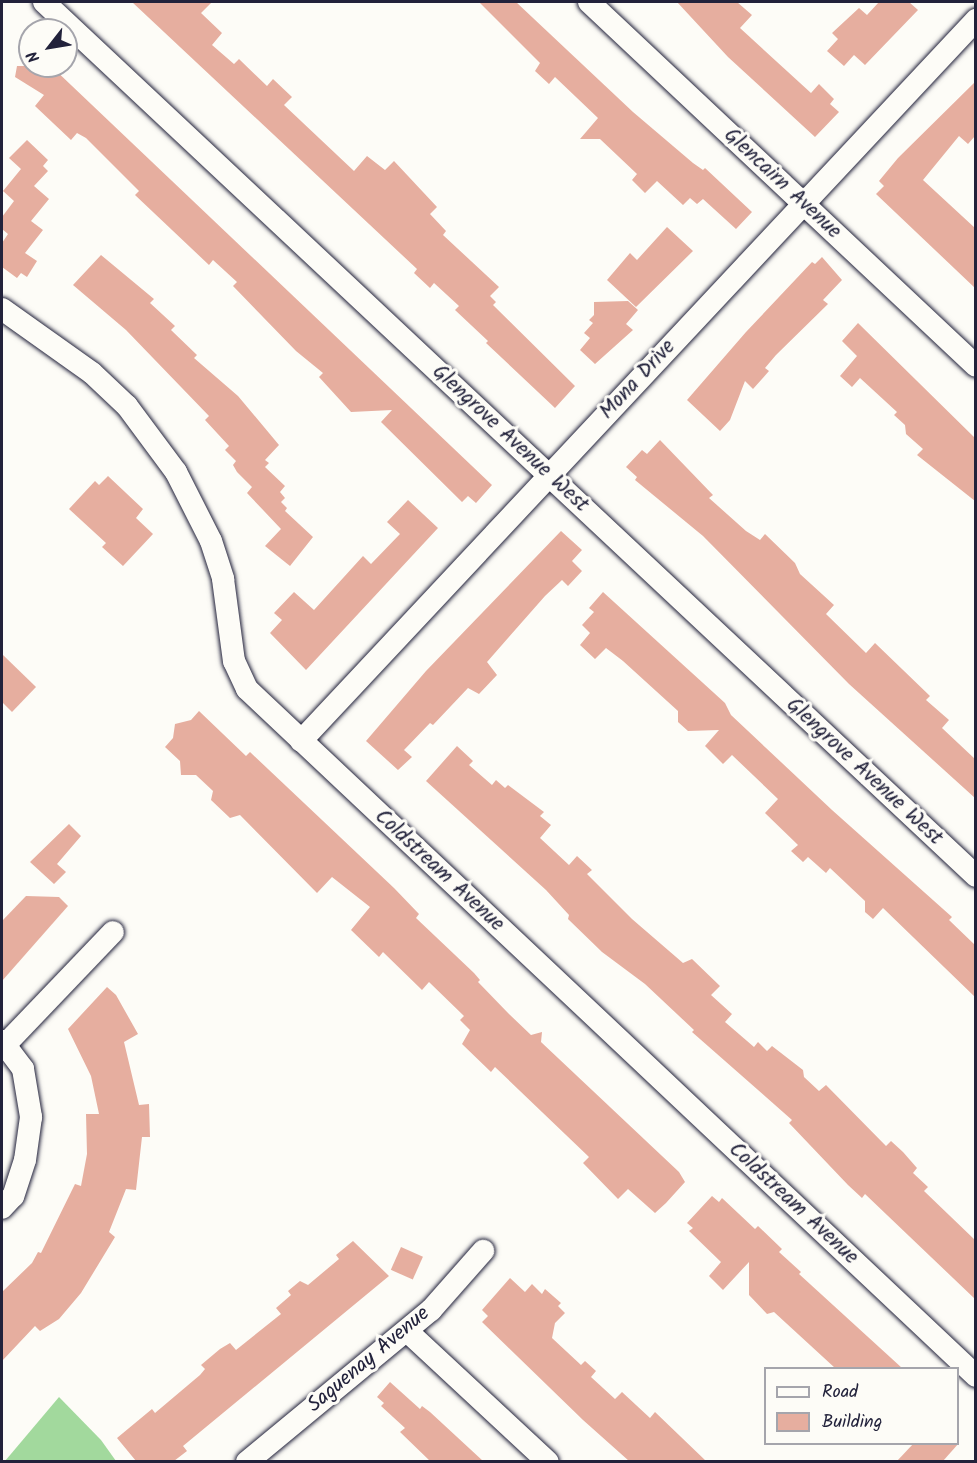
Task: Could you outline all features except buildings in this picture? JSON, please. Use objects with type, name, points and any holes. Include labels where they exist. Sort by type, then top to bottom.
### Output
[{"type":"street","name":"Glengrove Avenue West","points":[[44,2],[975,876]]},
{"type":"street","name":"Glencairn Avenue","points":[[589,2],[975,366]]},
{"type":"street","name":"Mona Drive","points":[[300,741],[975,20]]},
{"type":"street","name":"Coldstream Avenue","points":[[2,309],[92,373],[127,406],[176,472],[211,541],[223,579],[239,674],[254,696],[975,1376]]},
{"type":"street","points":[[2,1208],[13,1196],[25,1160],[31,1118],[23,1069],[3,1043],[113,932]]},
{"type":"street","name":"Saguenay Avenue","points":[[247,1461],[407,1331],[483,1251]]},
{"type":"street","points":[[407,1331],[548,1461]]},
{"type":"green space","points":[[59,1397],[101,1440],[116,1461],[5,1461]]}]
